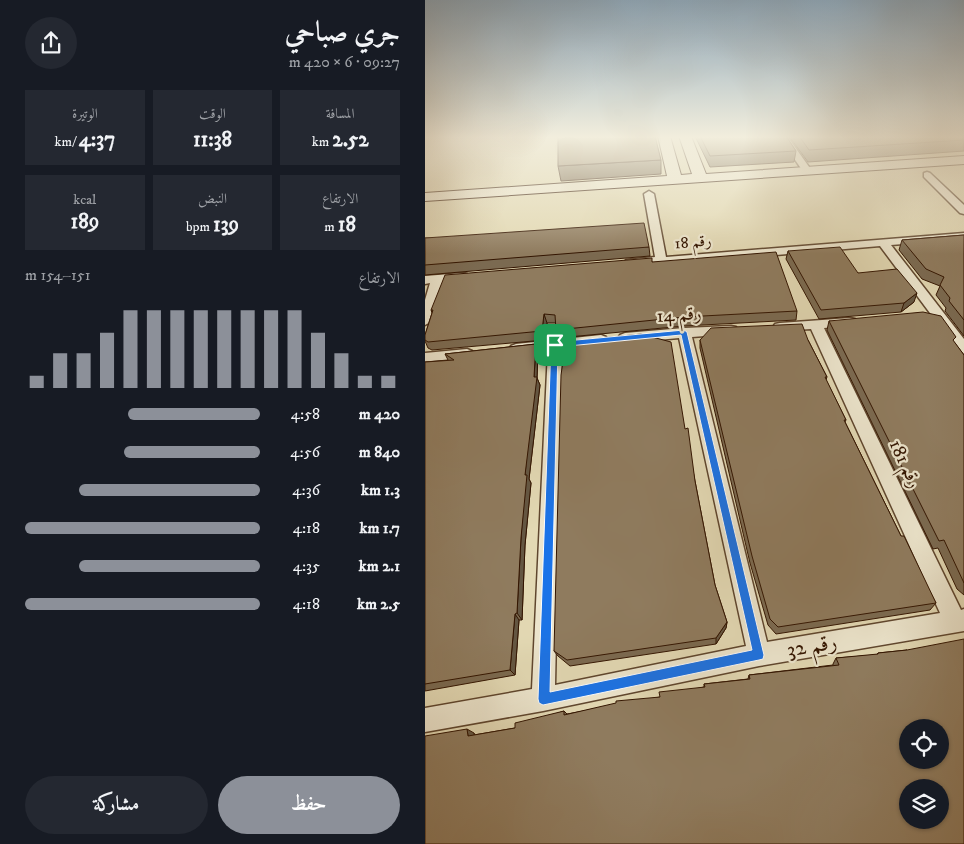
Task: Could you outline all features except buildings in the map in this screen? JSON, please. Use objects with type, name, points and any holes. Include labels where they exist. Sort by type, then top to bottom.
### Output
[{"type":"street","points":[[674,175],[675,180]]},
{"type":"street","points":[[425,197],[741,175]]},
{"type":"street","points":[[425,209],[921,175]]},
{"type":"street","points":[[927,175],[964,211]]},
{"type":"street","points":[[649,194],[661,261]]},
{"type":"street","name":"رقم 18","points":[[623,264],[964,236]]},
{"type":"street","points":[[883,243],[964,349]]},
{"type":"street","points":[[425,321],[431,280],[477,276]]},
{"type":"street","points":[[919,316],[937,314]]},
{"type":"street","points":[[769,328],[863,321]]},
{"type":"street","name":"رقم 181","points":[[816,325],[960,621]]},
{"type":"street","name":"رقم 14","points":[[499,351],[684,332],[740,329]]},
{"type":"street","points":[[684,332],[759,655]]},
{"type":"street","points":[[543,699],[555,345]]},
{"type":"street","points":[[425,358],[481,352]]},
{"type":"street","name":"رقم 32","points":[[425,720],[543,699],[759,655],[960,621]]},
{"type":"route","points":[[684,332],[759,655],[543,699],[555,345],[684,332]]}]
